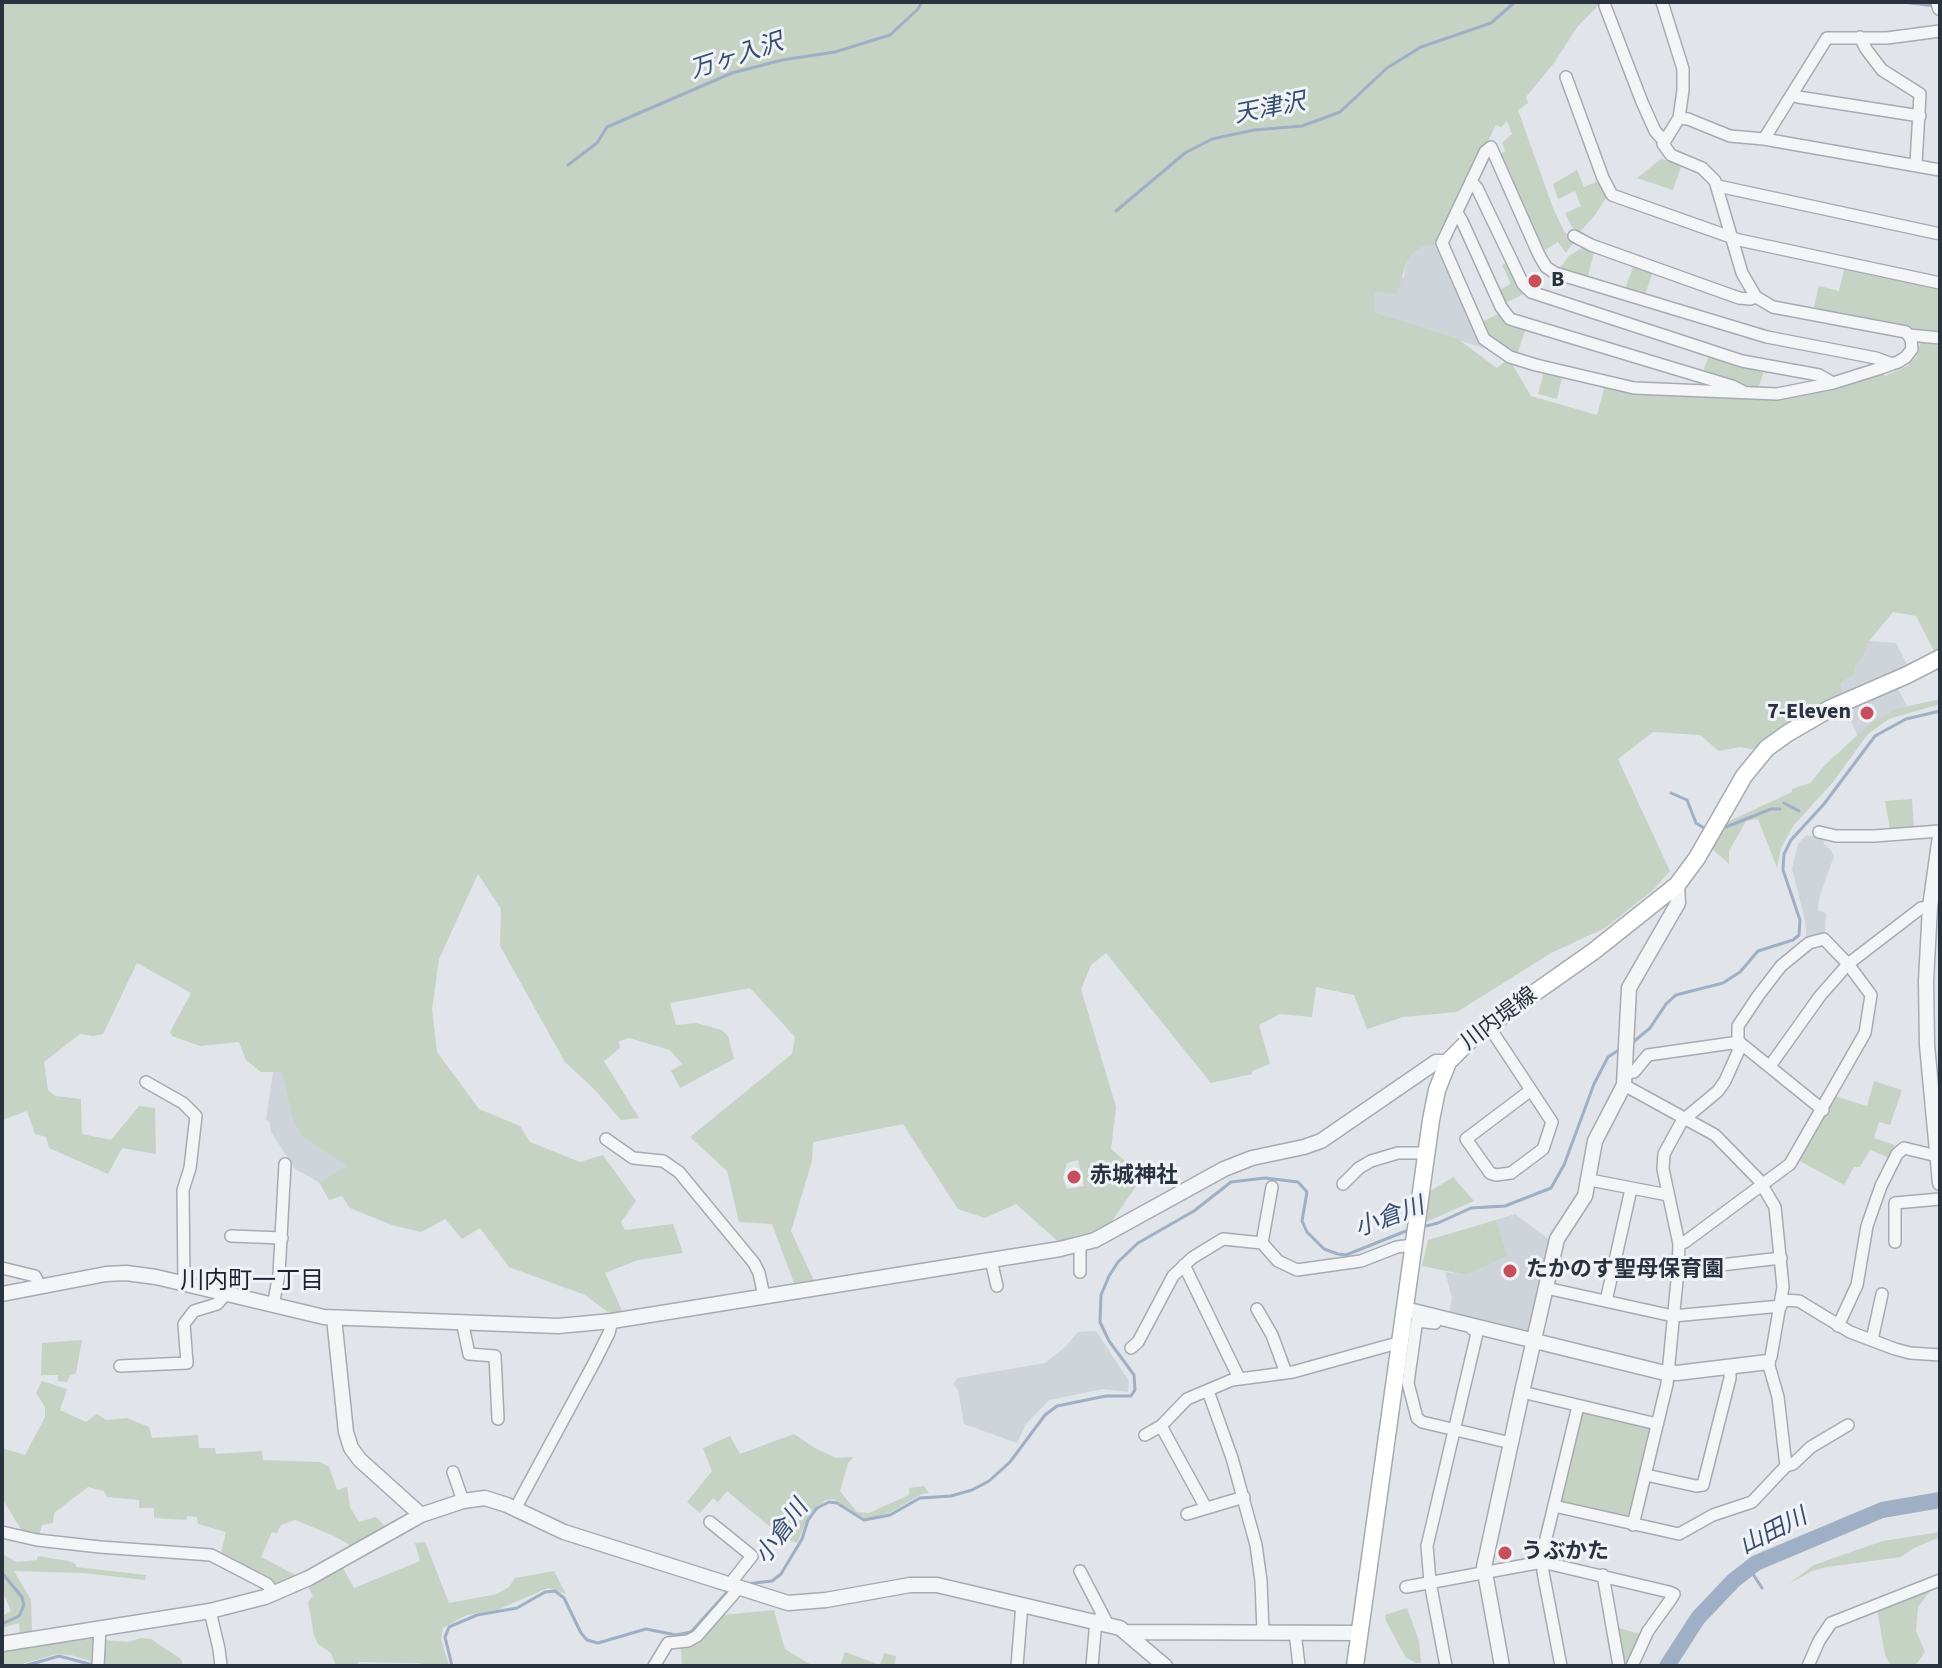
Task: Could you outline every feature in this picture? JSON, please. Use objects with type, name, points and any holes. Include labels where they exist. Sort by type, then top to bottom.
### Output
[{"type":"main road","name":"川内堤線","points":[[1355,1666],[1426,1153],[1435,1098],[1448,1062],[1488,1025],[1594,951],[1677,885],[1697,858],[1744,776],[1767,748],[1831,708],[1940,658]]},
{"type":"street","points":[[1662,2],[1683,69],[1679,118],[1664,141],[1664,149],[1702,168],[1718,186],[1744,279],[1756,297],[1773,307],[1897,330],[1909,335],[1940,338]]},
{"type":"street","points":[[1605,6],[1642,102],[1655,131],[1664,141]]},
{"type":"street","points":[[1764,139],[1827,38],[1887,38],[1940,31]]},
{"type":"street","points":[[1860,37],[1882,70],[1920,94],[1916,164]]},
{"type":"street","points":[[1566,77],[1612,195],[1731,237],[1940,283]]},
{"type":"street","points":[[1792,94],[1920,116]]},
{"type":"street","points":[[1679,118],[1730,136],[1764,139],[1940,170]]},
{"type":"street","points":[[1892,364],[1754,333],[1555,273],[1546,267],[1539,255],[1493,147],[1485,152],[1442,245],[1482,335],[1505,354],[1536,365],[1634,388],[1782,394],[1833,383],[1892,364],[1910,353],[1912,342],[1909,335]]},
{"type":"street","points":[[1471,181],[1523,284],[1531,292],[1742,361],[1819,375],[1833,383]]},
{"type":"street","points":[[1718,186],[1940,234]]},
{"type":"street","points":[[1457,213],[1501,307],[1510,319],[1732,386],[1748,394]]},
{"type":"street","points":[[1574,236],[1739,298],[1756,297]]},
{"type":"street","points":[[1819,832],[1836,836],[1940,834],[1930,907],[1926,1013],[1940,1183]]},
{"type":"street","points":[[1502,1666],[1484,1572],[1533,1342],[1559,1235],[1582,1202],[1590,1180],[1598,1132],[1624,1079],[1629,988],[1678,903],[1677,885]]},
{"type":"street","points":[[1770,1066],[1820,996],[1848,964],[1921,908],[1930,907]]},
{"type":"street","points":[[1633,1525],[1669,1373],[1678,1270],[1679,1244],[1663,1169],[1664,1154],[1685,1118],[1721,1087],[1738,1052],[1738,1026],[1758,996],[1781,966],[1809,943],[1820,938],[1827,940],[1871,995],[1867,1026],[1794,1159],[1679,1244]]},
{"type":"street","points":[[1488,1025],[1531,1090],[1552,1122],[1543,1149],[1511,1173],[1490,1173],[1466,1139],[1531,1090]]},
{"type":"street","points":[[1624,1079],[1648,1055],[1739,1042],[1823,1110]]},
{"type":"street","points":[[2,1294],[116,1273],[184,1283],[334,1318],[558,1326],[612,1321],[1080,1245],[1101,1237],[1233,1165],[1321,1141],[1434,1063],[1448,1062]]},
{"type":"street","points":[[1624,1079],[1715,1135],[1762,1184],[1775,1207],[1781,1258],[1781,1303],[1768,1362],[1778,1397],[1786,1466]]},
{"type":"street","points":[[146,1082],[183,1103],[196,1116],[190,1168],[183,1190],[184,1283]]},
{"type":"street","points":[[606,1139],[633,1158],[663,1161],[679,1172],[754,1263],[764,1296]]},
{"type":"street","points":[[1838,1326],[1857,1285],[1867,1226],[1881,1186],[1897,1154],[1904,1148],[1937,1156]]},
{"type":"street","points":[[1343,1184],[1363,1164],[1371,1161],[1398,1153],[1426,1153]]},
{"type":"street","points":[[273,1306],[282,1238],[285,1164]]},
{"type":"street","points":[[1590,1180],[1668,1195]]},
{"type":"street","points":[[1262,1243],[1272,1187]]},
{"type":"street","points":[[1606,1301],[1631,1189]]},
{"type":"street","points":[[1895,1242],[1895,1203],[1940,1199]]},
{"type":"street","points":[[1131,1348],[1138,1342],[1163,1290],[1184,1265],[1223,1239],[1262,1243],[1282,1264],[1302,1271],[1361,1261],[1397,1247],[1415,1234]]},
{"type":"street","points":[[231,1236],[282,1238]]},
{"type":"street","points":[[1080,1245],[1080,1272]]},
{"type":"street","points":[[1678,1270],[1781,1258]]},
{"type":"street","points":[[991,1260],[997,1286]]},
{"type":"street","points":[[1184,1265],[1239,1378]]},
{"type":"street","points":[[2,1268],[35,1276],[40,1286]]},
{"type":"street","points":[[1546,1288],[1673,1316],[1799,1301],[1838,1326],[1872,1340],[1910,1353],[1940,1355]]},
{"type":"street","points":[[120,1366],[187,1363],[184,1324],[194,1311],[217,1304],[226,1294]]},
{"type":"street","points":[[1872,1340],[1882,1294]]},
{"type":"street","points":[[1257,1309],[1272,1335],[1286,1373]]},
{"type":"street","points":[[1405,1309],[1669,1373],[1768,1362]]},
{"type":"street","points":[[334,1318],[346,1432],[351,1448],[360,1460],[421,1515]]},
{"type":"street","points":[[462,1321],[469,1354],[495,1356],[498,1419]]},
{"type":"street","points":[[515,1509],[599,1353],[612,1321]]},
{"type":"street","points":[[1478,1329],[1465,1330],[1417,1321],[1408,1383],[1415,1414],[1422,1422],[1511,1443]]},
{"type":"street","points":[[1446,1666],[1430,1582],[1427,1546],[1478,1329]]},
{"type":"street","points":[[1145,1435],[1161,1426],[1180,1404],[1239,1378],[1286,1373],[1401,1342]]},
{"type":"street","points":[[1646,1475],[1703,1485],[1730,1378],[1730,1367]]},
{"type":"street","points":[[1208,1391],[1244,1497],[1261,1579],[1263,1632]]},
{"type":"street","points":[[1522,1392],[1657,1424]]},
{"type":"street","points":[[1561,1666],[1542,1562],[1578,1406]]},
{"type":"street","points":[[1554,1506],[1679,1534],[1713,1515],[1748,1504],[1786,1466],[1848,1425]]},
{"type":"street","points":[[1161,1426],[1206,1508]]},
{"type":"street","points":[[453,1472],[463,1501]]},
{"type":"street","points":[[1187,1514],[1244,1497]]},
{"type":"street","points":[[2,1644],[210,1611],[275,1594],[421,1515],[463,1501],[485,1498],[564,1532],[796,1604],[930,1584],[1101,1622],[1126,1632],[1165,1666]]},
{"type":"street","points":[[654,1666],[668,1643],[688,1641],[702,1633],[752,1556],[710,1522]]},
{"type":"street","points":[[2,1532],[37,1540],[100,1547],[211,1555],[267,1584],[275,1594]]},
{"type":"street","points":[[1406,1587],[1542,1562],[1674,1594],[1648,1631],[1632,1666]]},
{"type":"street","points":[[1080,1571],[1101,1622],[1092,1666]]},
{"type":"street","points":[[1603,1575],[1619,1666]]},
{"type":"street","points":[[1808,1666],[1831,1623],[1940,1580]]},
{"type":"street","points":[[1017,1666],[1022,1604]]},
{"type":"street","points":[[210,1611],[221,1666]]},
{"type":"street","points":[[98,1665],[100,1628]]},
{"type":"street","points":[[1126,1632],[1359,1633]]},
{"type":"street","points":[[1295,1632],[1299,1666]]},
{"type":"shaded area","points":[[1435,245],[1486,349],[1374,312],[1375,292],[1404,277],[1406,263],[1414,252]]},
{"type":"shaded area","points":[[1869,641],[1896,643],[1909,668],[1843,696],[1841,683],[1855,674],[1856,664]]},
{"type":"shaded area","points":[[1897,687],[1907,706],[1874,720],[1858,737],[1846,709]]},
{"type":"shaded area","points":[[1806,835],[1823,839],[1834,856],[1819,898],[1818,911],[1826,913],[1825,932],[1807,941],[1792,869],[1798,844]]},
{"type":"shaded area","points":[[282,1071],[293,1121],[303,1137],[348,1166],[319,1182],[295,1169],[266,1120],[273,1072]]},
{"type":"shaded area","points":[[1515,1214],[1550,1240],[1530,1330],[1526,1334],[1449,1314],[1452,1298],[1445,1272],[1466,1275],[1506,1256],[1496,1220]]},
{"type":"shaded area","points":[[1096,1331],[1129,1381],[1128,1392],[1103,1389],[1049,1400],[1026,1424],[1017,1443],[964,1424],[958,1390],[953,1384],[958,1378],[1045,1363],[1078,1332]]},
{"type":"green space","points":[[2,2],[1599,2],[1526,97],[1528,103],[1518,110],[1553,208],[1564,231],[1574,242],[1566,253],[1558,242],[1542,252],[1500,154],[1505,151],[1502,143],[1512,134],[1507,121],[1501,127],[1496,125],[1435,245],[1414,252],[1406,263],[1397,294],[1375,292],[1374,312],[1458,339],[1497,368],[1506,360],[1512,364],[1531,396],[1597,415],[1604,388],[1643,394],[1780,399],[1881,372],[1885,376],[1907,366],[1916,357],[1921,342],[1940,346],[1940,650],[1935,653],[1916,616],[1893,612],[1869,641],[1856,664],[1855,674],[1841,683],[1843,696],[1756,750],[1740,747],[1719,751],[1700,735],[1653,732],[1618,759],[1670,871],[1653,890],[1605,928],[1551,953],[1457,1012],[1403,1017],[1367,1029],[1354,995],[1316,987],[1312,1017],[1280,1014],[1259,1025],[1270,1064],[1252,1071],[1252,1074],[1211,1083],[1106,953],[1091,965],[1081,989],[1116,1107],[1111,1149],[1143,1176],[1108,1227],[1084,1238],[1083,1234],[1074,1236],[1073,1241],[1060,1243],[1016,1204],[985,1218],[958,1209],[903,1124],[813,1142],[812,1161],[791,1231],[814,1281],[794,1283],[772,1224],[739,1222],[727,1171],[690,1137],[792,1054],[795,1037],[750,988],[670,1003],[676,1025],[696,1023],[722,1030],[728,1036],[734,1059],[680,1088],[671,1071],[682,1064],[670,1050],[629,1038],[619,1041],[620,1048],[604,1061],[639,1118],[621,1120],[565,1062],[500,946],[501,909],[478,874],[439,959],[432,1009],[437,1052],[479,1109],[520,1126],[530,1142],[580,1162],[603,1155],[636,1201],[621,1222],[625,1230],[673,1224],[683,1253],[638,1260],[605,1273],[623,1313],[613,1316],[585,1295],[509,1267],[480,1228],[462,1239],[445,1219],[421,1232],[392,1225],[350,1208],[342,1196],[329,1200],[319,1182],[347,1166],[303,1137],[293,1121],[282,1072],[261,1072],[246,1060],[239,1042],[200,1046],[172,1036],[170,1032],[191,993],[137,963],[103,1034],[80,1034],[44,1062],[48,1090],[55,1096],[81,1099],[82,1134],[111,1140],[139,1106],[155,1108],[156,1154],[122,1148],[108,1174],[49,1148],[46,1137],[35,1134],[27,1111],[2,1120]],"holes":[[[1078,1160],[1084,1186],[1067,1189],[1063,1178],[1067,1163]]]},
{"type":"green space","points":[[1661,159],[1682,164],[1673,190],[1637,178]]},
{"type":"green space","points":[[1577,170],[1584,187],[1601,180],[1606,194],[1595,215],[1579,233],[1565,213],[1581,206],[1575,191],[1558,199],[1553,184]]},
{"type":"green space","points":[[1582,248],[1594,253],[1587,280],[1560,268],[1569,256]]},
{"type":"green space","points":[[1507,263],[1524,294],[1503,304],[1497,291],[1511,284],[1502,265]]},
{"type":"green space","points":[[1634,265],[1653,272],[1644,297],[1624,291]]},
{"type":"green space","points":[[1845,266],[1940,287],[1940,333],[1813,311],[1819,286],[1839,291]]},
{"type":"green space","points":[[1500,313],[1525,331],[1518,352],[1513,354],[1487,337],[1480,323]]},
{"type":"green space","points":[[1709,355],[1764,370],[1758,389],[1702,374]]},
{"type":"green space","points":[[1544,372],[1562,377],[1557,399],[1538,394]]},
{"type":"green space","points":[[1940,699],[1940,704],[1889,719],[1868,734],[1833,782],[1794,825],[1781,848],[1777,868],[1758,819],[1746,821],[1729,851],[1729,864],[1711,848],[1725,823],[1810,783],[1874,720],[1900,708]]},
{"type":"green space","points":[[1912,799],[1914,828],[1890,829],[1885,801]]},
{"type":"green space","points":[[1874,1081],[1902,1090],[1890,1125],[1879,1122],[1874,1138],[1895,1145],[1890,1158],[1870,1150],[1860,1167],[1854,1167],[1844,1185],[1798,1160],[1835,1096],[1867,1106]]},
{"type":"green space","points":[[1453,1177],[1474,1201],[1426,1222],[1426,1194]]},
{"type":"green space","points":[[1496,1220],[1507,1256],[1466,1275],[1422,1266],[1428,1240]]},
{"type":"green space","points":[[82,1340],[76,1373],[70,1375],[67,1382],[58,1381],[58,1375],[41,1375],[42,1343]]},
{"type":"green space","points":[[42,1381],[67,1389],[60,1410],[86,1422],[97,1414],[106,1420],[127,1418],[149,1427],[152,1438],[198,1435],[199,1448],[215,1448],[216,1454],[262,1451],[263,1460],[320,1462],[329,1467],[337,1490],[347,1487],[350,1507],[359,1522],[376,1517],[386,1527],[353,1547],[295,1520],[281,1525],[277,1533],[272,1532],[261,1557],[299,1577],[279,1587],[221,1554],[226,1532],[198,1524],[197,1517],[187,1516],[186,1520],[154,1518],[154,1508],[139,1508],[139,1500],[107,1497],[104,1491],[88,1487],[54,1513],[53,1523],[42,1525],[39,1536],[22,1531],[2,1498],[2,1448],[25,1455],[45,1417],[45,1407],[36,1393]]},
{"type":"green space","points":[[1586,1412],[1648,1427],[1651,1432],[1630,1515],[1626,1519],[1563,1504],[1559,1499],[1579,1416]]},
{"type":"green space","points":[[794,1434],[836,1458],[854,1457],[848,1463],[840,1491],[857,1512],[869,1513],[909,1495],[909,1488],[924,1486],[929,1493],[889,1513],[866,1519],[833,1499],[826,1500],[810,1513],[797,1543],[781,1536],[727,1491],[718,1502],[713,1498],[700,1513],[687,1502],[712,1471],[703,1448],[730,1436],[740,1454]]},
{"type":"green space","points":[[1940,1532],[1940,1537],[1901,1557],[1827,1567],[1788,1584],[1814,1565],[1883,1541]]},
{"type":"green space","points":[[425,1542],[449,1603],[497,1594],[509,1587],[515,1578],[554,1571],[566,1594],[548,1588],[497,1610],[467,1615],[443,1628],[441,1639],[449,1666],[359,1662],[356,1666],[336,1666],[331,1653],[318,1644],[314,1635],[308,1602],[313,1596],[307,1585],[343,1568],[354,1588],[420,1561],[415,1543]]},
{"type":"green space","points":[[2,1554],[17,1562],[37,1560],[38,1556],[68,1561],[76,1567],[146,1575],[145,1580],[83,1573],[14,1571],[31,1600],[32,1633],[25,1634],[20,1632],[19,1623],[2,1628],[2,1616],[11,1611],[2,1590]]},
{"type":"green space","points":[[1933,1587],[1918,1607],[1916,1631],[1925,1652],[1915,1666],[1891,1666],[1885,1655],[1877,1609]]},
{"type":"green space","points":[[1407,1608],[1419,1641],[1421,1663],[1406,1658],[1386,1621],[1385,1615]]},
{"type":"green space","points":[[774,1610],[785,1649],[813,1666],[682,1666],[681,1647],[698,1643],[723,1615]]},
{"type":"green space","points":[[1615,1627],[1640,1634],[1624,1666],[1623,1665]]},
{"type":"green space","points":[[92,1634],[97,1636],[95,1662],[57,1654],[15,1666],[4,1666],[2,1661],[2,1649]]},
{"type":"green space","points":[[151,1639],[181,1659],[183,1666],[103,1666],[104,1640],[128,1642]]},
{"type":"green space","points":[[845,1652],[880,1665],[884,1653],[896,1656],[894,1666],[840,1666]]},
{"type":"waterway","name":"万ヶ入沢","points":[[568,165],[597,143],[607,127],[732,73],[782,60],[835,52],[890,35],[922,2]]},
{"type":"waterway","name":"天津沢","points":[[1116,211],[1185,153],[1212,139],[1254,130],[1302,126],[1340,112],[1387,68],[1421,47],[1491,23],[1515,2]]},
{"type":"waterway","name":"天津沢","points":[[1903,2],[1935,6]]},
{"type":"waterway","name":"小倉川","points":[[1632,1043],[1650,1028],[1676,995],[1723,983],[1740,972],[1758,951],[1793,940],[1799,935],[1800,920],[1783,870],[1784,854],[1791,840],[1824,804],[1875,736],[1906,719],[1940,711]]},
{"type":"waterway","points":[[1671,793],[1687,800],[1696,823],[1704,828]]},
{"type":"waterway","points":[[1784,803],[1799,811]]},
{"type":"waterway","points":[[1726,827],[1771,809],[1780,809]]},
{"type":"waterway","name":"小倉川","points":[[1422,1227],[1471,1208],[1505,1206],[1551,1188],[1564,1165],[1594,1084],[1608,1057],[1622,1048]]},
{"type":"waterway","name":"小倉川","points":[[746,1584],[772,1581],[781,1574],[802,1539],[808,1520],[817,1508],[829,1502],[837,1503],[864,1520],[890,1515],[920,1498],[951,1496],[972,1490],[989,1481],[1010,1462],[1045,1415],[1057,1406],[1106,1396],[1131,1396],[1135,1390],[1134,1375],[1109,1341],[1100,1322],[1101,1295],[1109,1276],[1118,1262],[1138,1243],[1194,1211],[1231,1182],[1265,1178],[1298,1182],[1307,1192],[1302,1221],[1307,1232],[1324,1249],[1338,1254],[1346,1255],[1411,1229]]},
{"type":"waterway","name":"山田川","points":[[1667,1666],[1698,1618],[1733,1581],[1756,1563],[1882,1510],[1940,1500]]},
{"type":"waterway","points":[[1749,1568],[1762,1588]]},
{"type":"waterway","name":"小倉川","points":[[2,1573],[22,1597],[24,1605],[19,1616],[2,1624]]},
{"type":"waterway","name":"小倉川","points":[[452,1666],[445,1637],[449,1627],[477,1615],[517,1608],[545,1592],[555,1591],[564,1598],[581,1633],[587,1640],[598,1643],[646,1629],[676,1635],[691,1632],[729,1590]]},
{"type":"waterway","points":[[24,1666],[59,1656],[93,1665]]},
{"type":"waterway","name":"小倉川","points":[[359,1666],[420,1666]]},
{"type":"place","name":"B","points":[[1535,281]]},
{"type":"place","name":"7-Eleven","points":[[1867,713]]},
{"type":"place","name":"赤城神社","points":[[1074,1177]]},
{"type":"place","name":"たかのす聖母保育園","points":[[1510,1271]]},
{"type":"place","name":"うぶかた","points":[[1505,1553]]},
{"type":"district","name":"川内町一丁目","points":[[252,1283]]}]
